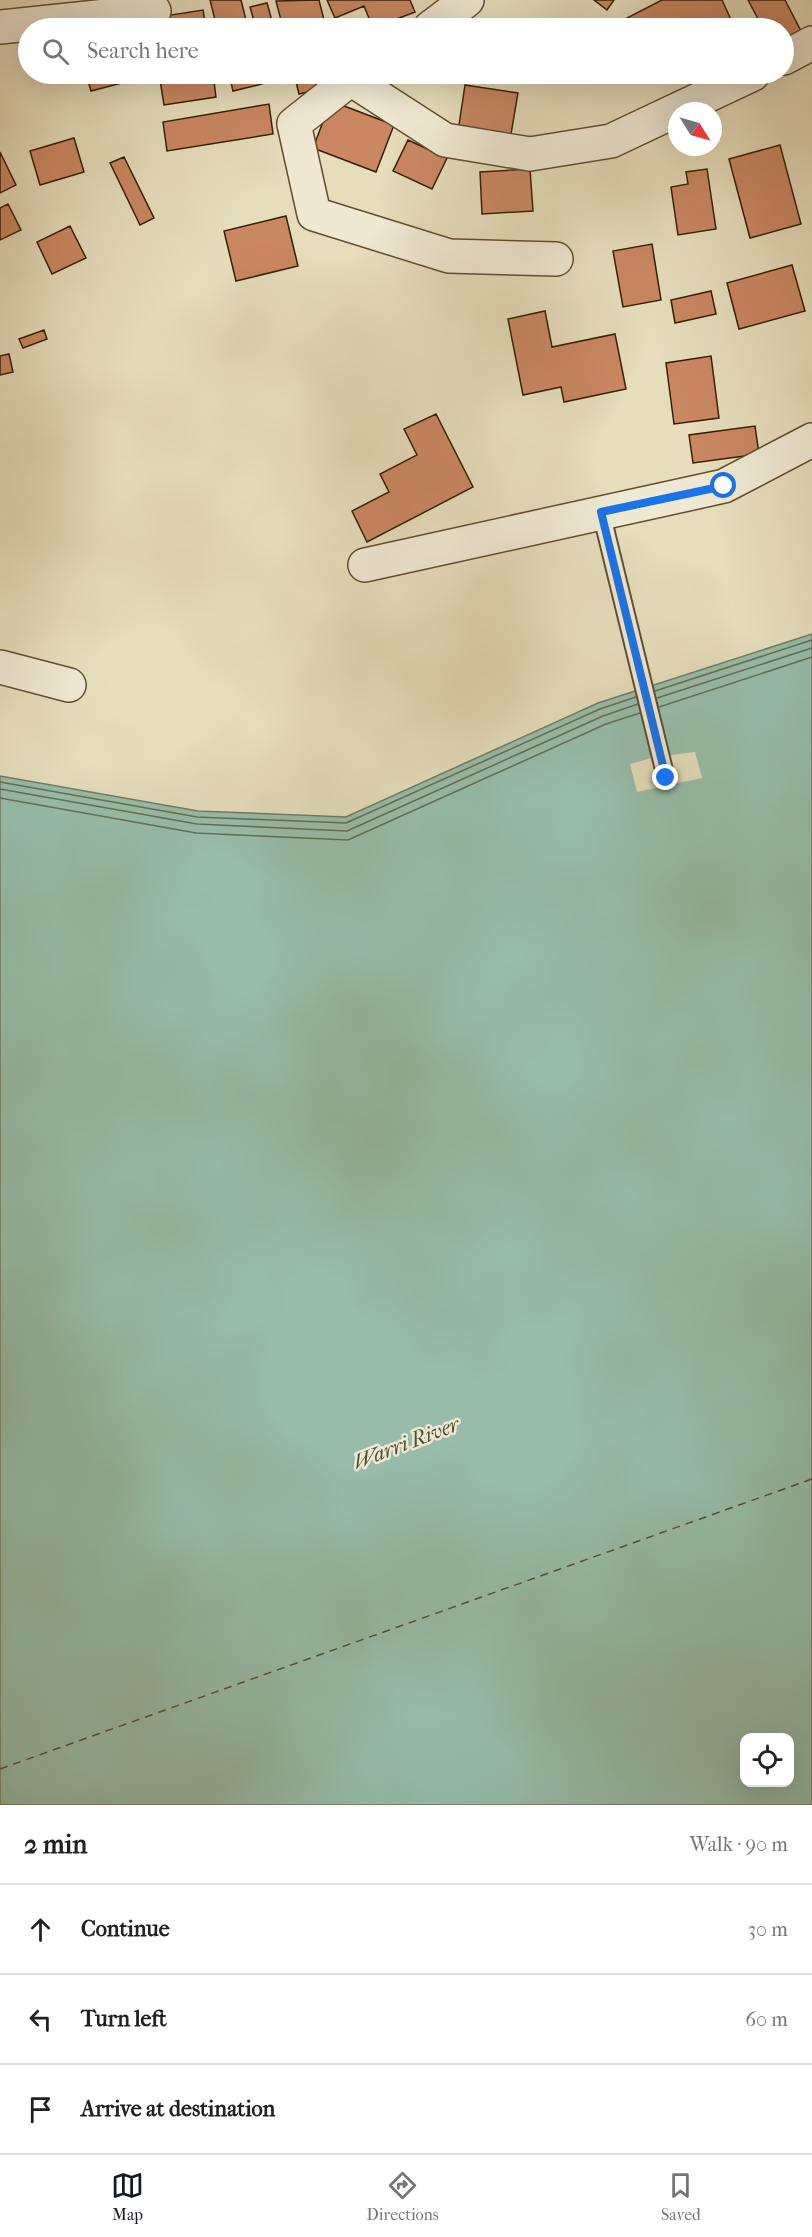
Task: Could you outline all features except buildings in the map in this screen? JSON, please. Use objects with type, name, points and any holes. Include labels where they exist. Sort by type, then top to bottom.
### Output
[{"type":"street","points":[[443,18],[467,0]]},
{"type":"street","points":[[87,18],[154,11]]},
{"type":"street","points":[[0,27],[18,25]]},
{"type":"street","points":[[794,52],[812,43]]},
{"type":"street","points":[[343,84],[294,124],[314,214],[449,256],[556,258]]},
{"type":"street","points":[[364,84],[445,140],[530,154],[611,141],[732,84]]},
{"type":"street","points":[[365,565],[724,486],[812,440]]},
{"type":"street","points":[[0,667],[69,685]]},
{"type":"lane","points":[[601,512],[666,778]]},
{"type":"water","name":"Warri River","points":[[812,634],[812,1805],[0,1805],[0,776],[198,811],[346,817],[598,703]]},
{"type":"pier","points":[[695,752],[702,778],[637,792],[630,764],[655,757]]},
{"type":"ferry route","points":[[0,1769],[812,1479]]},
{"type":"route","points":[[666,778],[634,655],[601,512],[724,486]]}]
